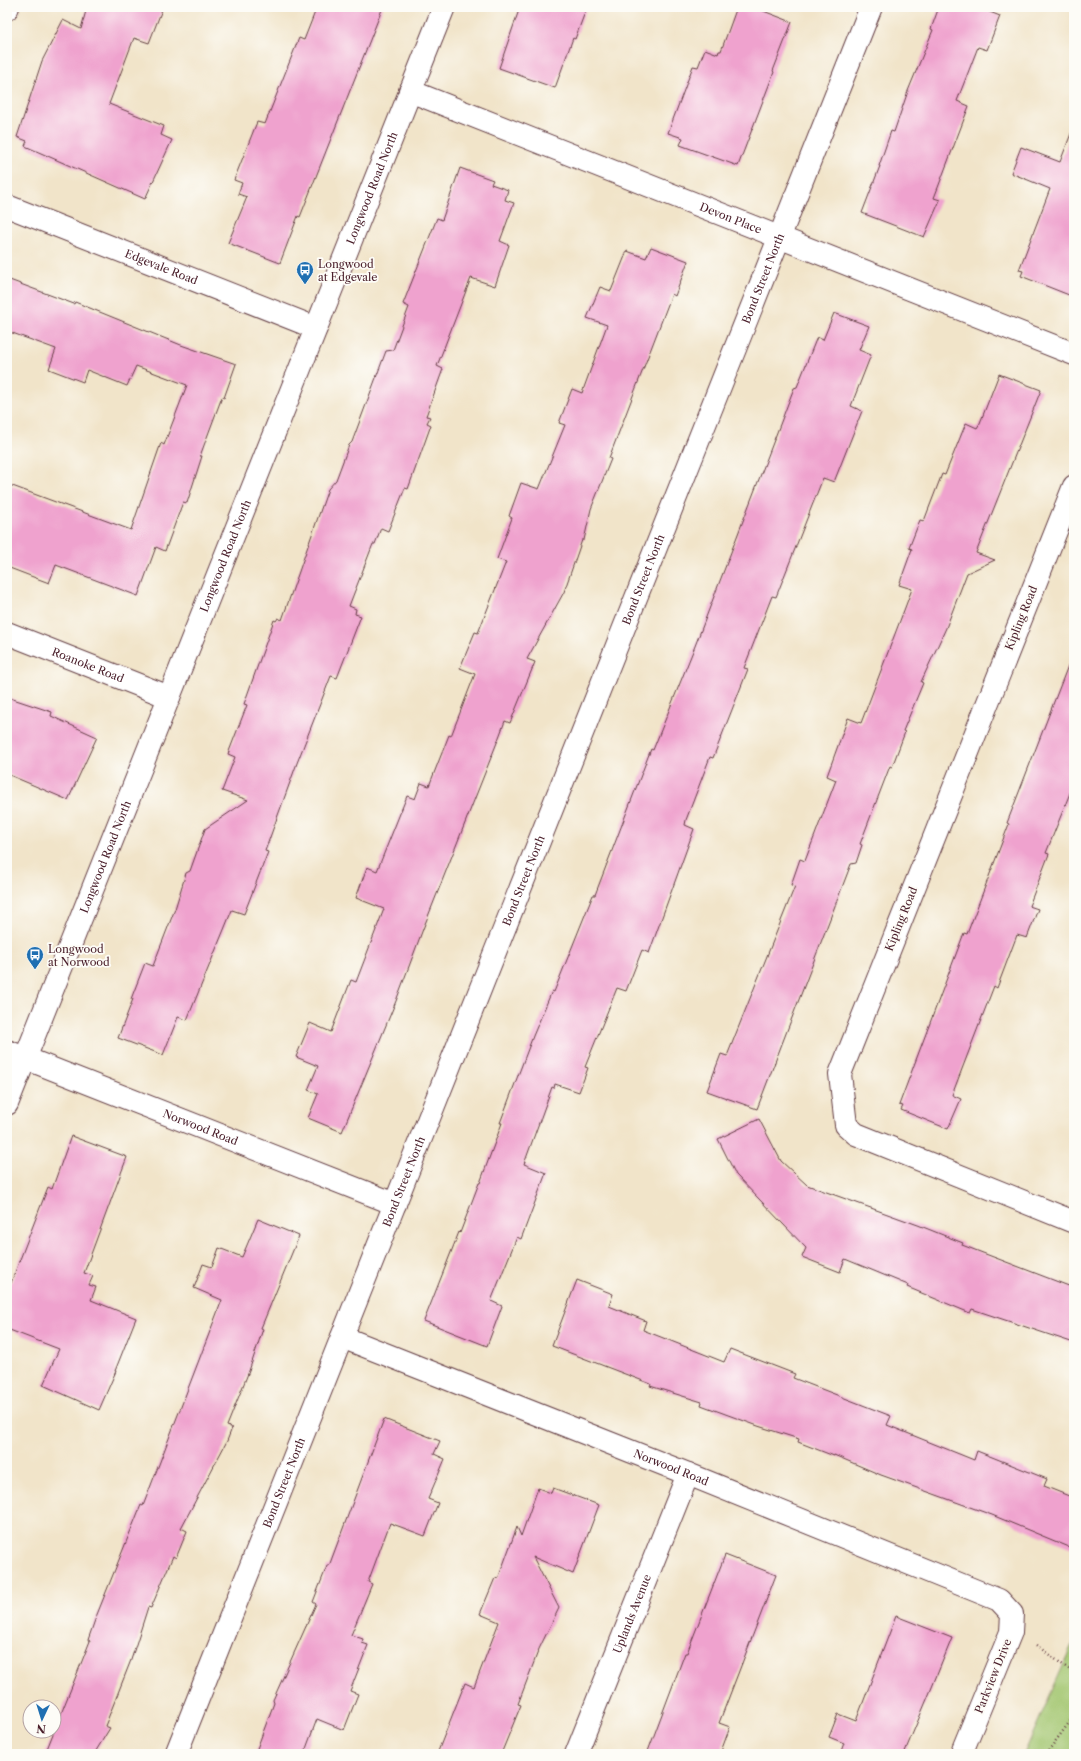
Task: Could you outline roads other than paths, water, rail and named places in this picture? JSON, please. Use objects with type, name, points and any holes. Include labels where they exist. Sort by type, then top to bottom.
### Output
[{"type":"street","name":"Longwood Road North","points":[[7,1104],[16,1054],[169,697],[444,7]]},
{"type":"street","name":"Bond Street North","points":[[176,1754],[872,7]]},
{"type":"street","name":"Devon Place","points":[[410,91],[1074,354]]},
{"type":"street","name":"Edgevale Road","points":[[7,206],[316,328]]},
{"type":"street","name":"Kipling Road","points":[[1074,486],[840,1074],[846,1125],[856,1134],[1074,1222]]},
{"type":"street","name":"Roanoke Road","points":[[7,633],[169,697]]},
{"type":"street","name":"Norwood Road","points":[[16,1054],[395,1204]]},
{"type":"street","name":"Norwood Road","points":[[342,1337],[688,1474],[999,1600]]},
{"type":"street","name":"Uplands Avenue","points":[[576,1754],[688,1474]]},
{"type":"street","name":"Parkview Drive","points":[[961,1754],[1012,1628],[1012,1614],[999,1600]]},
{"type":"place","name":"Longwood at Edgevale","points":[[305,285]]},
{"type":"place","name":"Longwood at Norwood","points":[[35,970]]}]
